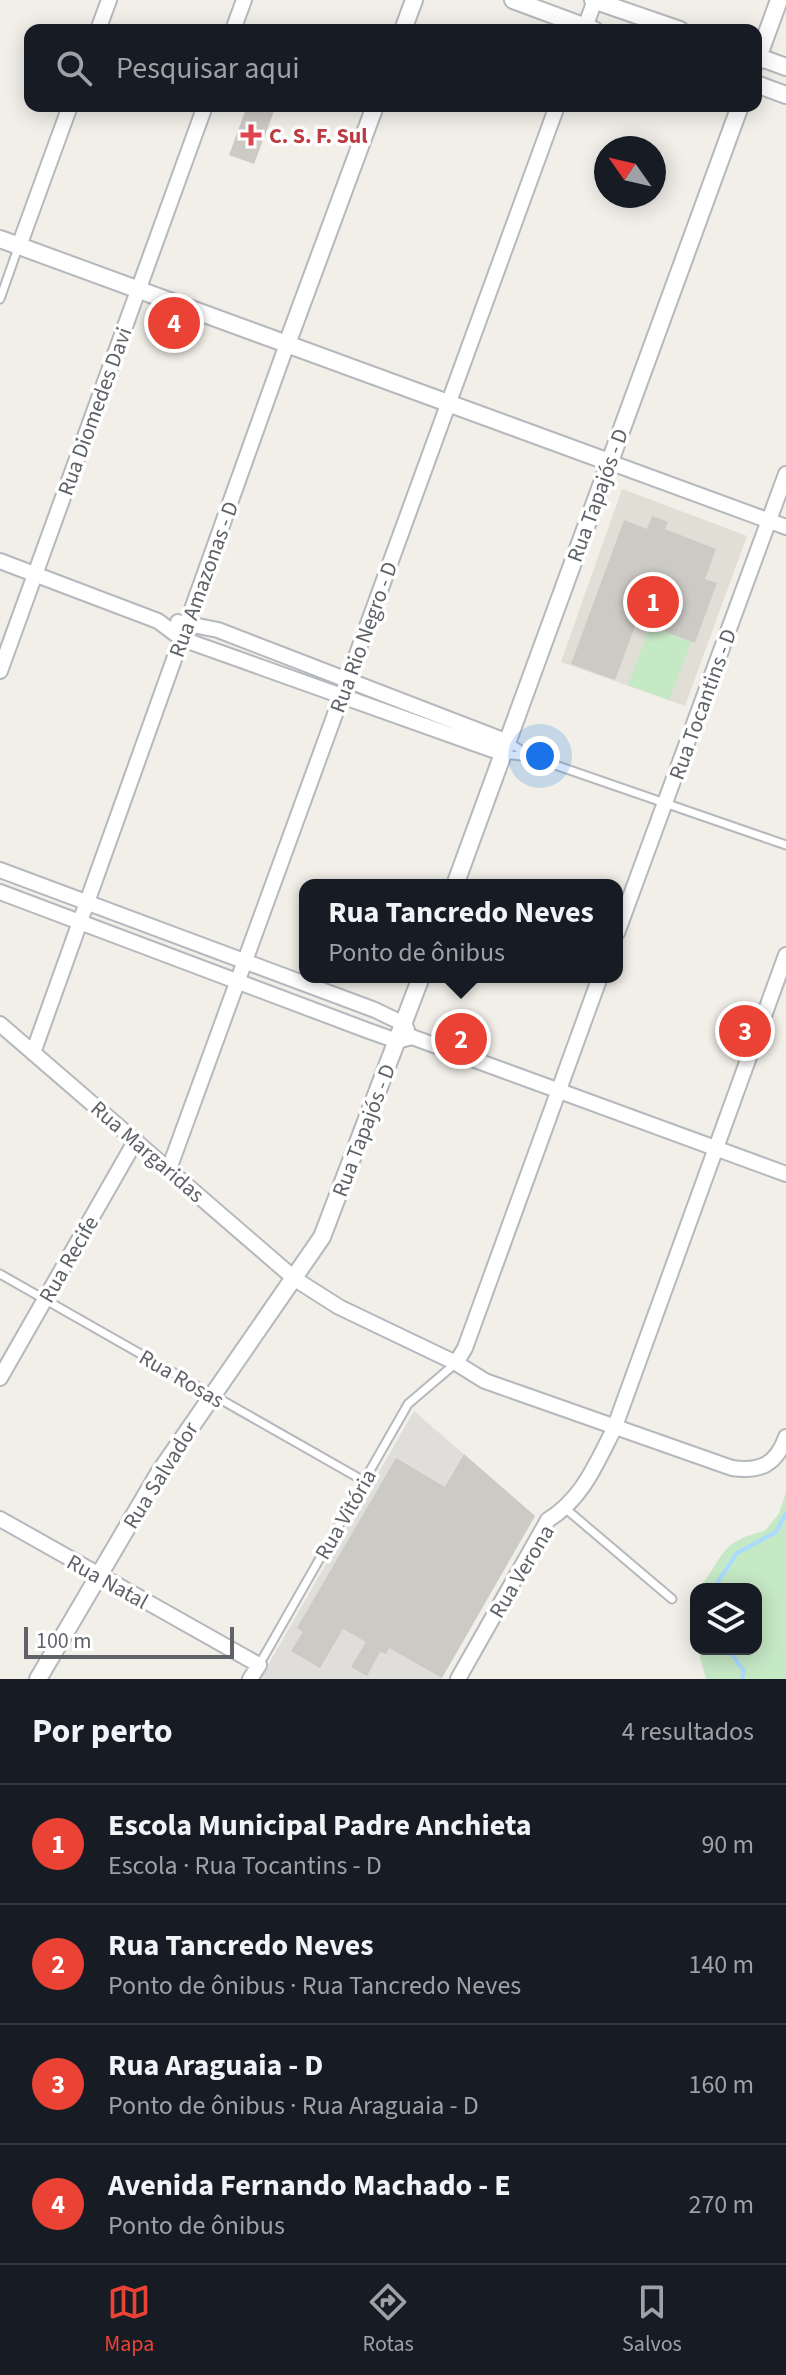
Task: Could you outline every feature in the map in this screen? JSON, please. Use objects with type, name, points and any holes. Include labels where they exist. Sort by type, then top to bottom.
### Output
[{"type":"street","points":[[100,24],[109,0]]},
{"type":"street","points":[[235,24],[244,0]]},
{"type":"street","points":[[405,24],[414,0]]},
{"type":"street","points":[[513,0],[574,24]]},
{"type":"street","points":[[588,24],[595,0],[663,24]]},
{"type":"street","points":[[762,46],[779,0]]},
{"type":"street","points":[[762,60],[786,67]]},
{"type":"street","points":[[762,86],[786,95]]},
{"type":"street","points":[[19,246],[68,112]]},
{"type":"street","name":"Rua Diomedes Davi","points":[[0,671],[203,112]]},
{"type":"street","name":"Rua Amazonas - D","points":[[33,1053],[373,112]]},
{"type":"street","name":"Rua Rio Negro - D","points":[[169,1169],[555,112]]},
{"type":"street","name":"Rua Tapajós - D","points":[[457,879],[738,112]]},
{"type":"street","points":[[0,239],[786,527]]},
{"type":"street","name":"Rua Tocantins - D","points":[[623,917],[786,474]]},
{"type":"street","points":[[0,561],[158,621],[182,639],[340,698],[506,748]]},
{"type":"street","points":[[158,621],[188,623],[347,678],[506,748]]},
{"type":"street","points":[[0,870],[244,962],[404,1034]]},
{"type":"street","points":[[0,892],[237,983],[404,1034],[786,1174]]},
{"type":"street","name":"Rua Verona","points":[[458,1679],[548,1520],[566,1509],[587,1482],[614,1429],[786,955]]},
{"type":"street","name":"Rua Tapajós - D","points":[[295,1279],[322,1237],[404,1034],[419,983]]},
{"type":"street","points":[[456,1363],[465,1348],[598,983]]},
{"type":"street","name":"Rua Margaridas","points":[[0,1024],[295,1279],[388,1332],[456,1363],[485,1381],[614,1429],[732,1468],[752,1471],[766,1466],[782,1449],[786,1437]]},
{"type":"street","name":"Rua Recife","points":[[0,1378],[136,1140]]},
{"type":"street","name":"Rua Salvador","points":[[38,1679],[210,1394],[295,1279]]},
{"type":"street","name":"Rua Natal","points":[[0,1519],[259,1665]]},
{"type":"street","name":"Rua Vitória","points":[[250,1679],[259,1665]]},
{"type":"lane","points":[[0,299],[19,246]]},
{"type":"lane","points":[[506,748],[532,757]]},
{"type":"lane","points":[[506,748],[786,845]]},
{"type":"lane","name":"Rua Rosas","points":[[0,1274],[364,1481]]},
{"type":"lane","name":"Rua Vitória","points":[[259,1665],[408,1404],[456,1363]]},
{"type":"lane","points":[[566,1509],[672,1599]]},
{"type":"shaded area","points":[[622,489],[747,536],[685,706],[561,662]]},
{"type":"shaded area","points":[[414,1411],[535,1516],[441,1679],[260,1679]]},
{"type":"green space","points":[[650,626],[691,642],[669,700],[628,685]]},
{"type":"green space","points":[[786,1492],[786,1679],[706,1679],[700,1655],[762,1655],[762,1583],[703,1583],[724,1551],[739,1540],[765,1531],[779,1513]]},
{"type":"building","name":"C. S. F. Sul","points":[[245,112],[274,112],[254,164],[229,155]]},
{"type":"building","points":[[652,516],[668,522],[665,529],[716,549],[705,579],[717,583],[695,643],[637,621],[615,680],[571,664],[624,520],[647,529]]},
{"type":"building","points":[[464,1454],[535,1516],[442,1678],[389,1648],[386,1654],[380,1652],[367,1676],[351,1667],[366,1642],[343,1629],[320,1668],[291,1651],[303,1632],[297,1628],[396,1458],[445,1487]]},
{"type":"waterway","points":[[717,1583],[737,1553],[776,1532],[786,1513]]},
{"type":"waterway","points":[[732,1655],[744,1671],[742,1679]]},
{"type":"place","name":"C. S. F. Sul","points":[[251,135]]},
{"type":"place","name":"Avenida Fernando Machado - E","points":[[174,323]]},
{"type":"place","name":"Escola Municipal Padre Anchieta","points":[[653,602]]},
{"type":"place","name":"Rua Araguaia - D","points":[[745,1031]]},
{"type":"place","name":"Rua Tancredo Neves","points":[[461,1039]]}]
